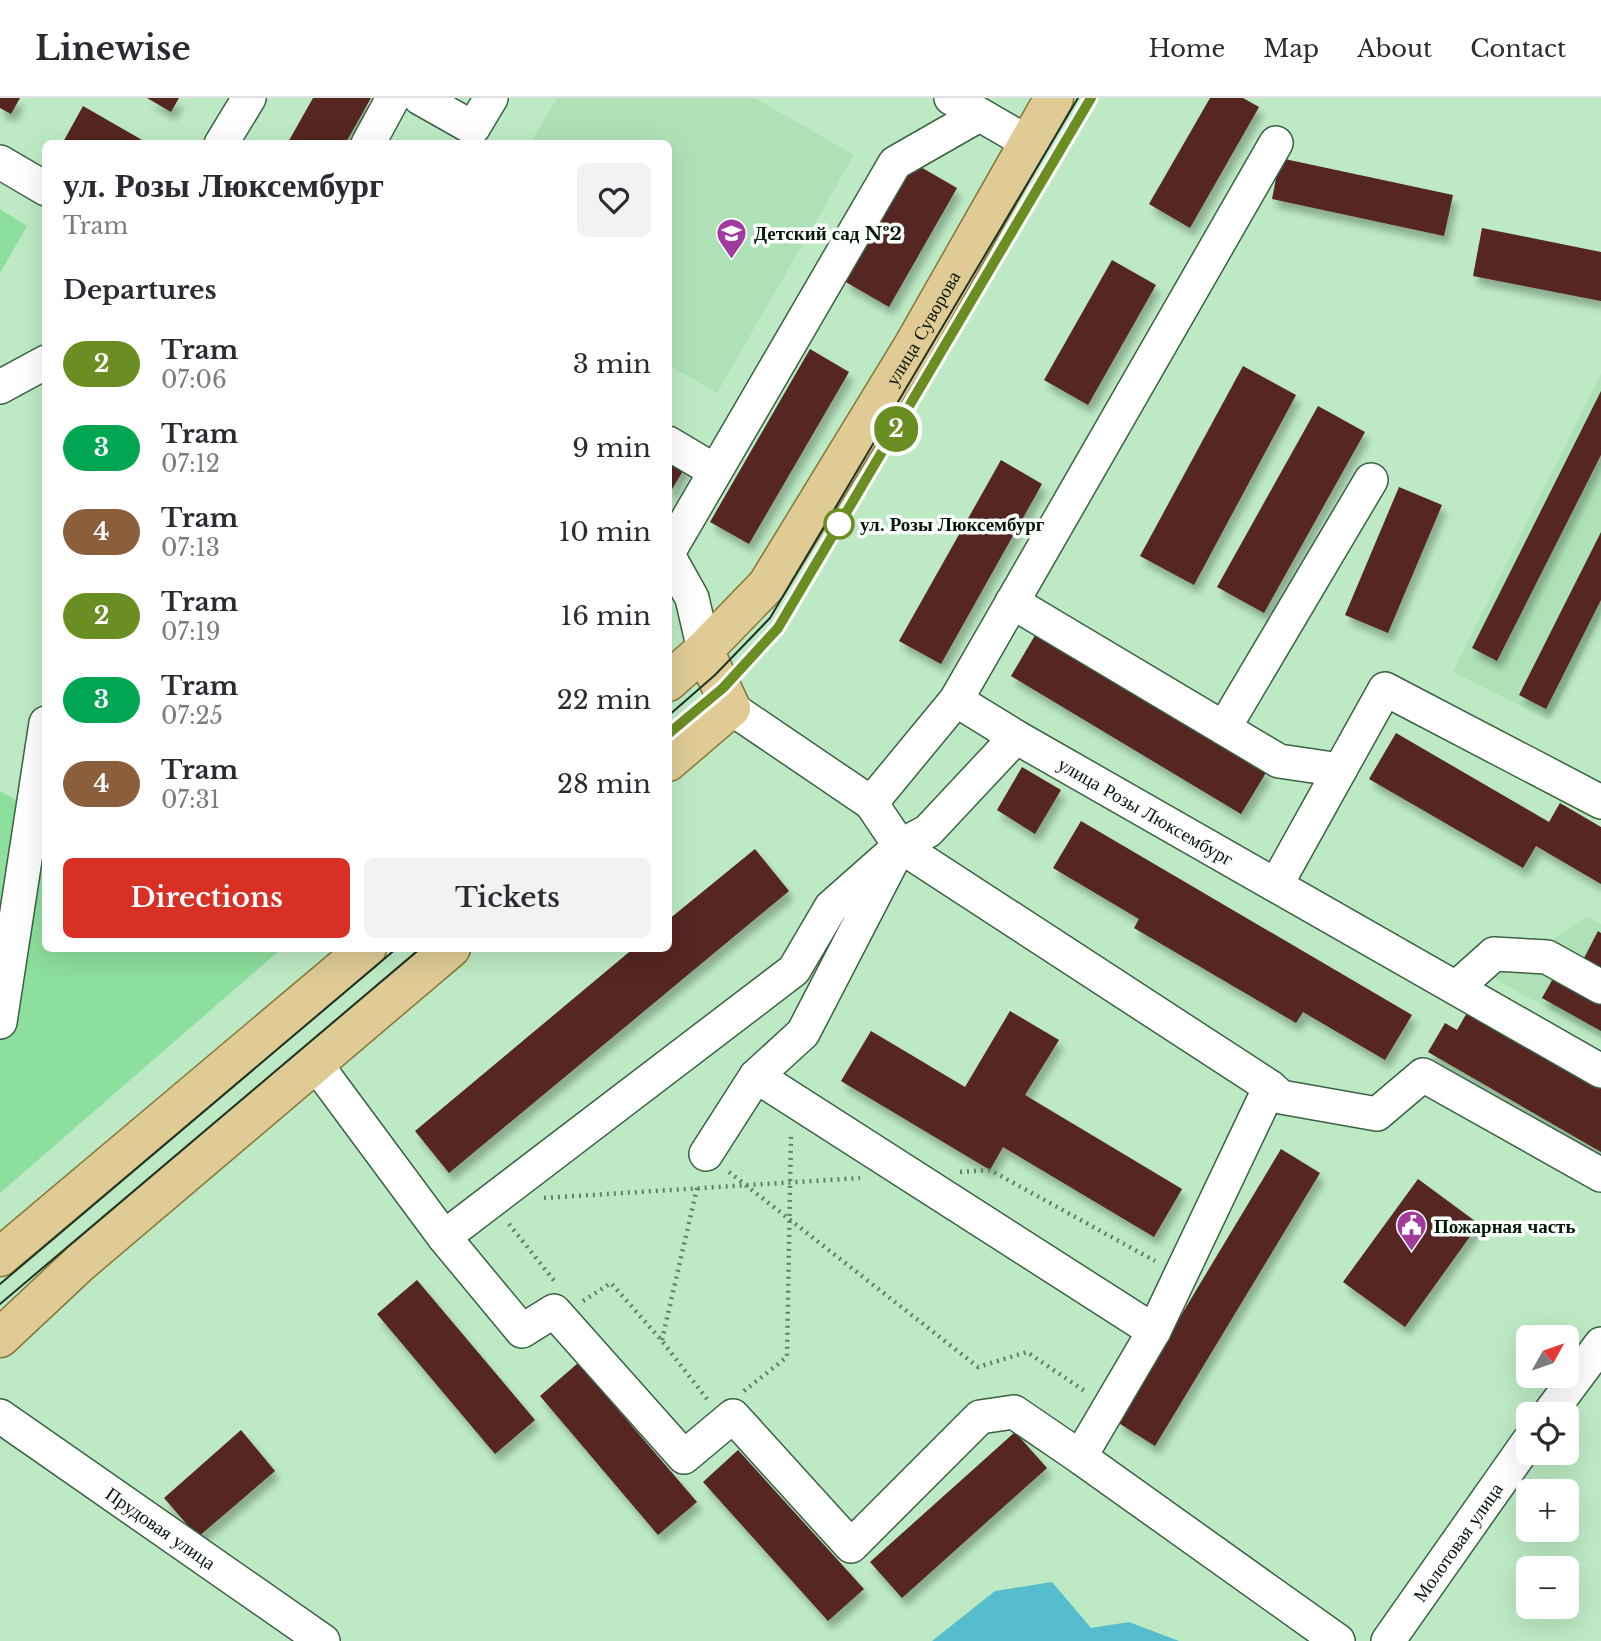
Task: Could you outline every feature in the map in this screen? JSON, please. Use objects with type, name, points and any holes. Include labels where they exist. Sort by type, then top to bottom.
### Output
[{"type":"main road","name":"улица Суворова","points":[[672,678],[704,650],[766,585],[913,346],[1054,98]]},
{"type":"main road","points":[[672,759],[731,708],[704,650]]},
{"type":"main road","points":[[0,1257],[362,952]]},
{"type":"main road","points":[[0,1338],[80,1264],[446,952]]},
{"type":"street","points":[[223,140],[249,98]]},
{"type":"street","points":[[370,140],[393,98]]},
{"type":"street","points":[[420,98],[473,128],[491,98]]},
{"type":"street","points":[[951,98],[1027,142]]},
{"type":"street","points":[[672,547],[895,163],[979,115]]},
{"type":"street","points":[[871,803],[956,700],[1276,143]]},
{"type":"street","points":[[0,162],[42,187]]},
{"type":"street","points":[[0,387],[42,364]]},
{"type":"street","points":[[672,445],[715,471]]},
{"type":"street","points":[[1224,728],[1371,480]]},
{"type":"street","points":[[672,561],[692,598],[704,650]]},
{"type":"street","points":[[1012,602],[1279,761],[1340,770]]},
{"type":"street","points":[[1276,885],[1385,689],[1601,802]]},
{"type":"street","name":"улица Розы Люксембург","points":[[956,700],[1016,737],[1601,1070]]},
{"type":"street","points":[[731,708],[871,803],[900,846],[1270,1087],[1280,1097],[1377,1114],[1423,1075],[1601,1175]]},
{"type":"street","points":[[444,1237],[794,970],[831,907],[900,846],[928,831],[1016,737]]},
{"type":"street","points":[[0,1022],[42,749]]},
{"type":"street","points":[[706,1154],[755,1076],[803,1033],[900,846]]},
{"type":"street","points":[[1456,988],[1494,954],[1547,957],[1601,987]]},
{"type":"street","points":[[315,1063],[444,1237],[523,1331],[554,1311],[684,1457],[733,1416],[851,1546],[980,1417],[1014,1412],[1338,1641]]},
{"type":"street","points":[[755,1076],[1154,1331]]},
{"type":"street","points":[[1080,1457],[1154,1331],[1270,1087]]},
{"type":"street","points":[[1558,1402],[1601,1344]]},
{"type":"street","name":"Прудовая улица","points":[[0,1416],[323,1641]]},
{"type":"street","name":"Молотовая улица","points":[[1388,1641],[1516,1459]]},
{"type":"path","points":[[737,1396],[787,1357],[792,1099]]},
{"type":"path","points":[[706,1154],[978,1367],[1027,1352],[1109,1408]]},
{"type":"path","points":[[491,1201],[990,1170],[1181,1275]]},
{"type":"path","points":[[491,1201],[558,1285]]},
{"type":"path","points":[[574,1306],[611,1283],[662,1341],[709,1402]]},
{"type":"shaded area","name":"Детский сад №2","points":[[557,98],[755,98],[854,155],[717,393],[672,367],[672,140],[532,140]]},
{"type":"shaded area","points":[[0,209],[27,226],[0,273]]},
{"type":"shaded area","points":[[1601,374],[1601,615],[1549,720],[1453,672]]},
{"type":"shaded area","points":[[0,791],[42,814],[42,952],[278,952],[0,1193]]},
{"type":"shaded area","points":[[1587,917],[1601,924],[1601,1038],[1493,978]]},
{"type":"water","points":[[1052,1582],[1091,1628],[1129,1622],[1179,1641],[932,1641],[995,1591]]},
{"type":"building","points":[[0,98],[20,98],[11,114],[0,108]]},
{"type":"building","points":[[147,98],[179,98],[171,112]]},
{"type":"building","points":[[313,98],[371,98],[347,140],[289,140]]},
{"type":"building","points":[[1210,98],[1243,98],[1259,107],[1190,228],[1149,204]]},
{"type":"building","points":[[83,106],[142,140],[64,140]]},
{"type":"building","points":[[1280,158],[1453,195],[1444,236],[1272,199]]},
{"type":"building","points":[[912,162],[957,188],[889,307],[844,281]]},
{"type":"building","points":[[1482,228],[1601,252],[1601,301],[1473,276]]},
{"type":"building","points":[[1112,260],[1156,285],[1088,405],[1044,380]]},
{"type":"building","points":[[810,349],[849,372],[749,544],[710,522]]},
{"type":"building","points":[[1243,366],[1296,395],[1194,585],[1140,556]]},
{"type":"building","points":[[1601,391],[1601,455],[1497,661],[1472,648]]},
{"type":"building","points":[[1318,406],[1365,432],[1264,613],[1217,587]]},
{"type":"building","points":[[672,455],[687,464],[672,489]]},
{"type":"building","points":[[1001,460],[1042,484],[941,664],[899,641]]},
{"type":"building","points":[[1399,487],[1442,505],[1388,633],[1345,615]]},
{"type":"building","points":[[1601,532],[1601,600],[1546,709],[1519,695]]},
{"type":"building","points":[[1037,632],[1267,771],[1241,814],[1011,676]]},
{"type":"building","points":[[1396,733],[1549,822],[1560,803],[1601,827],[1601,884],[1536,846],[1523,868],[1369,779]]},
{"type":"building","points":[[1022,767],[1061,790],[1035,834],[997,810]]},
{"type":"building","points":[[1081,821],[1412,1015],[1385,1060],[1303,1012],[1296,1023],[1134,928],[1139,919],[1053,868]]},
{"type":"building","points":[[755,849],[789,891],[449,1173],[415,1131],[629,952],[672,952],[672,917]]},
{"type":"building","points":[[1598,931],[1601,933],[1601,970],[1583,960]]},
{"type":"building","points":[[1555,975],[1601,1001],[1601,1031],[1542,998]]},
{"type":"building","points":[[1010,1011],[1059,1040],[1025,1095],[1182,1189],[1154,1237],[1003,1147],[990,1170],[841,1081],[871,1031],[965,1087]]},
{"type":"building","points":[[1468,1011],[1601,1088],[1601,1152],[1428,1052],[1445,1023],[1457,1030]]},
{"type":"building","points":[[1281,1149],[1320,1173],[1155,1446],[1117,1422]]},
{"type":"building","name":"Пожарная часть","points":[[1418,1179],[1479,1224],[1405,1327],[1343,1282]]},
{"type":"building","points":[[417,1280],[535,1420],[495,1454],[377,1314]]},
{"type":"building","points":[[578,1363],[697,1502],[658,1535],[540,1396]]},
{"type":"building","points":[[241,1430],[275,1471],[198,1537],[164,1498]]},
{"type":"building","points":[[1015,1432],[1047,1468],[902,1598],[870,1562]]},
{"type":"building","points":[[738,1450],[864,1589],[828,1621],[703,1482]]},
{"type":"tram line","points":[[672,713],[715,675],[770,618],[1078,98]]},
{"type":"tram line","points":[[672,731],[723,689],[778,628],[1091,98]]},
{"type":"tram line","name":"2","points":[[672,731],[723,688],[778,628],[1091,98]]},
{"type":"tram line","points":[[0,1284],[392,952]]},
{"type":"tram line","points":[[0,1304],[416,952]]},
{"type":"place","name":"Детский сад №2","points":[[731,260]]},
{"type":"place","name":"ул. Розы Люксембург","points":[[839,524]]},
{"type":"place","name":"Пожарная часть","points":[[1411,1253]]}]
